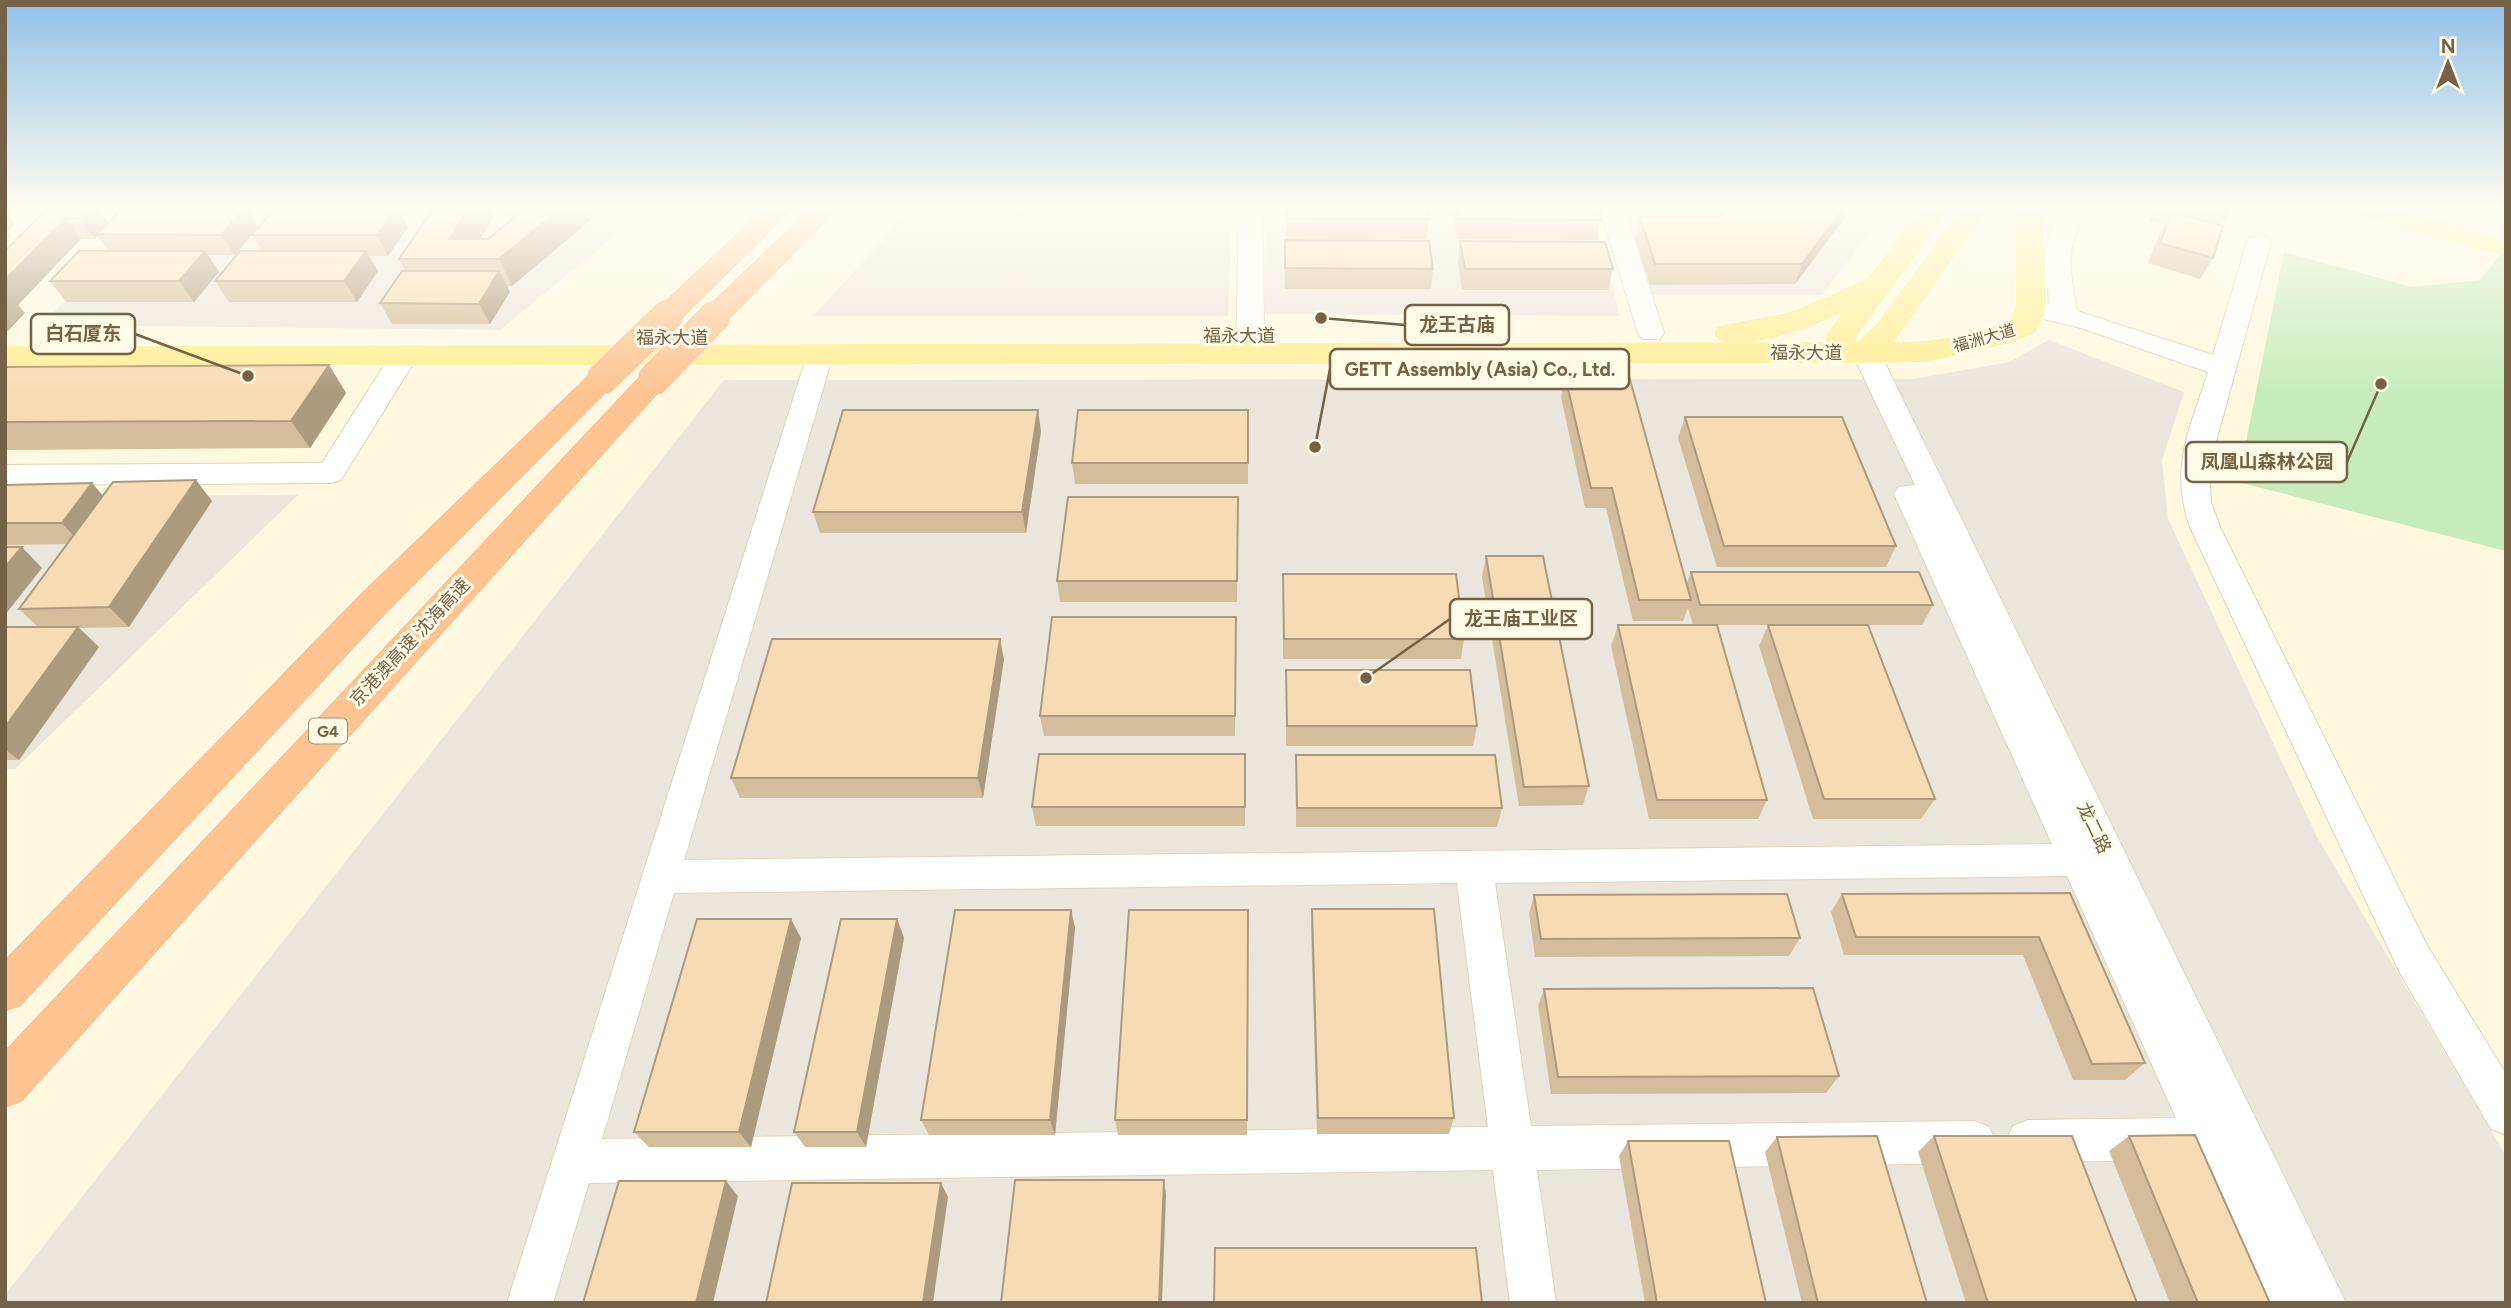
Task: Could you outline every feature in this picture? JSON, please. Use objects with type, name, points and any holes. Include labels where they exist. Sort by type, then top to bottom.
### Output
[{"type":"highway","points":[[5,990],[372,605],[716,270]]},
{"type":"highway","name":"京港澳高速 沈海高速","points":[[5,1085],[654,379],[762,270]]},
{"type":"main road","points":[[1850,347],[1891,270]]},
{"type":"main road","points":[[1850,347],[1887,332],[1931,270]]},
{"type":"main road","points":[[2029,270],[2031,298]]},
{"type":"main road","points":[[1729,333],[1776,326],[1825,312],[1884,279]]},
{"type":"main road","name":"福洲大道","points":[[1850,347],[1927,352],[2000,336],[2024,326],[2031,298]]},
{"type":"main road","name":"福永大道","points":[[5,356],[819,355],[1651,333],[1729,333],[1850,347]]},
{"type":"main road","name":"福永大道","points":[[5,342],[1850,347]]},
{"type":"street","points":[[1250,344],[1251,270]]},
{"type":"street","points":[[1631,270],[1651,333]]},
{"type":"street","points":[[2058,270],[2065,315]]},
{"type":"street","points":[[2251,270],[2194,467],[2196,502],[2205,527],[2414,960],[2506,1114]]},
{"type":"street","points":[[2031,298],[2065,315],[2222,368]]},
{"type":"street","name":"龙二路","points":[[1850,347],[2226,1138],[2323,1303]]},
{"type":"street","points":[[5,475],[331,473],[405,354]]},
{"type":"street","points":[[530,1303],[819,355]]},
{"type":"street","points":[[660,877],[2094,859]]},
{"type":"street","points":[[1474,867],[1533,1303]]},
{"type":"street","points":[[573,1161],[2226,1138]]},
{"type":"street","name":"龙二路","points":[[2226,1138],[2284,1303]]},
{"type":"shaded area","points":[[92,270],[573,270],[500,330],[42,325]]},
{"type":"shaded area","points":[[856,270],[1230,270],[1228,316],[813,316]]},
{"type":"shaded area","points":[[1265,270],[1608,270],[1620,316],[1265,314]]},
{"type":"shaded area","points":[[1644,270],[1841,270],[1822,295],[1651,295]]},
{"type":"shaded area","points":[[2049,340],[2184,392],[2162,460],[2168,519],[2317,837],[2506,1156],[2506,1303],[5,1303],[5,1295],[724,380],[1914,379],[2009,362]]},
{"type":"shaded area","points":[[298,495],[15,769],[5,769],[5,497]]},
{"type":"green space","points":[[2280,270],[2350,270],[2412,287],[2480,280],[2488,270],[2506,270],[2506,551],[2238,482]]},
{"type":"building","points":[[5,270],[15,270],[5,280]]},
{"type":"building","points":[[61,270],[188,270],[179,281],[50,281]]},
{"type":"building","points":[[224,270],[352,270],[344,281],[215,281]]},
{"type":"building","points":[[402,271],[499,271],[479,304],[380,303]]},
{"type":"building","points":[[329,365],[291,421],[5,422],[5,367]]},
{"type":"building","points":[[1565,376],[1629,376],[1691,600],[1639,600],[1612,488],[1591,488]]},
{"type":"building","points":[[843,410],[1038,410],[1022,512],[813,512]]},
{"type":"building","points":[[1078,410],[1248,410],[1248,463],[1072,463]]},
{"type":"building","points":[[1685,417],[1842,417],[1896,546],[1724,546]]},
{"type":"building","points":[[196,480],[109,607],[19,609],[113,482]]},
{"type":"building","points":[[92,483],[62,523],[5,523],[5,485]]},
{"type":"building","points":[[1068,497],[1238,497],[1237,581],[1057,581]]},
{"type":"building","points":[[5,547],[22,547],[5,567]]},
{"type":"building","points":[[1486,556],[1543,556],[1589,786],[1524,787]]},
{"type":"building","points":[[1691,572],[1919,572],[1933,605],[1700,605]]},
{"type":"building","points":[[1283,574],[1456,574],[1464,639],[1284,639]]},
{"type":"building","points":[[1052,617],[1236,617],[1235,716],[1040,716]]},
{"type":"building","points":[[1618,625],[1717,625],[1767,800],[1657,800]]},
{"type":"building","points":[[1768,625],[1868,625],[1935,799],[1824,799]]},
{"type":"building","points":[[5,627],[78,627],[5,727]]},
{"type":"building","points":[[772,639],[1000,639],[978,778],[731,778]]},
{"type":"building","points":[[1286,670],[1470,670],[1477,726],[1287,726]]},
{"type":"building","points":[[1039,754],[1245,754],[1245,807],[1032,807]]},
{"type":"building","points":[[1296,755],[1495,755],[1502,808],[1297,808]]},
{"type":"building","points":[[2070,893],[2145,1063],[2092,1064],[2039,937],[1856,937],[1842,894]]},
{"type":"building","points":[[1787,894],[1800,938],[1541,939],[1534,895]]},
{"type":"building","points":[[1312,909],[1434,909],[1454,1118],[1318,1118]]},
{"type":"building","points":[[955,910],[1071,910],[1050,1120],[921,1120]]},
{"type":"building","points":[[1129,910],[1248,910],[1247,1120],[1115,1120]]},
{"type":"building","points":[[697,919],[791,919],[739,1132],[634,1132]]},
{"type":"building","points":[[841,919],[897,919],[857,1132],[794,1132]]},
{"type":"building","points":[[1813,988],[1839,1076],[1558,1077],[1544,989]]},
{"type":"building","points":[[2195,1135],[2270,1303],[2198,1303],[2129,1136]]},
{"type":"building","points":[[1877,1136],[1927,1303],[1818,1303],[1777,1137]]},
{"type":"building","points":[[1934,1136],[2072,1136],[2137,1303],[1988,1303]]},
{"type":"building","points":[[1628,1141],[1729,1141],[1766,1303],[1657,1303]]},
{"type":"building","points":[[1015,1180],[1164,1180],[1159,1303],[1001,1303]]},
{"type":"building","points":[[619,1181],[726,1181],[696,1303],[583,1303]]},
{"type":"building","points":[[792,1183],[941,1183],[923,1303],[766,1303]]},
{"type":"building","points":[[1215,1248],[1476,1248],[1482,1303],[1214,1303]]},
{"type":"place","name":"龙王古庙","points":[[1321,318]]},
{"type":"place","name":"白石厦东","points":[[248,376]]},
{"type":"place","name":"凤凰山森林公园","points":[[2381,384]]},
{"type":"place","name":"GETT Assembly (Asia) Co., Ltd.","points":[[1315,447]]},
{"type":"place","name":"龙王庙工业区","points":[[1366,678]]}]
